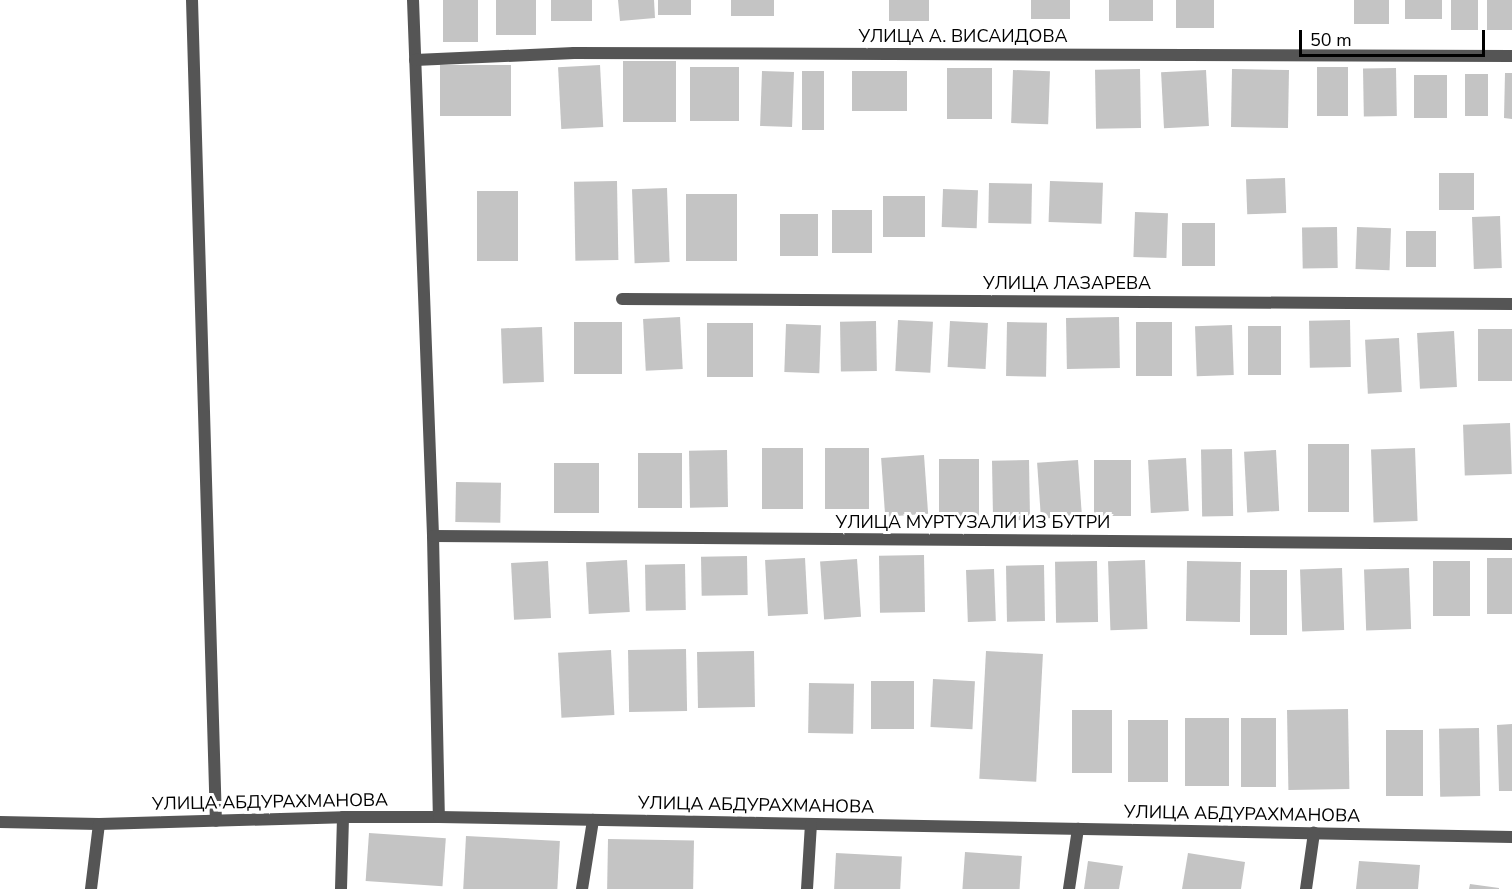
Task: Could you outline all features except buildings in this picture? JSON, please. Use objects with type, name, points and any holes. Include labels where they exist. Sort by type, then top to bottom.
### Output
[{"type":"street","points":[[192,0],[216,821]]},
{"type":"street","points":[[413,0],[433,536],[439,817]]},
{"type":"street","name":"УЛИЦА А. ВИСАИДОВА","points":[[415,60],[574,53],[1512,56]]},
{"type":"street","name":"УЛИЦА ЛАЗАРЕВА","points":[[622,298],[1512,304]]},
{"type":"street","name":"УЛИЦА МУРТУЗАЛИ ИЗ БУТРИ","points":[[433,536],[1512,544]]},
{"type":"street","points":[[341,889],[343,817]]},
{"type":"street","name":"УЛИЦА АБДУРАХМАНОВА","points":[[0,822],[99,825],[343,817],[439,817],[1512,837]]},
{"type":"street","points":[[582,889],[593,820]]},
{"type":"street","points":[[807,889],[811,824]]},
{"type":"street","points":[[91,889],[99,825]]},
{"type":"street","points":[[1069,889],[1078,829]]},
{"type":"street","points":[[1306,889],[1314,833]]}]
